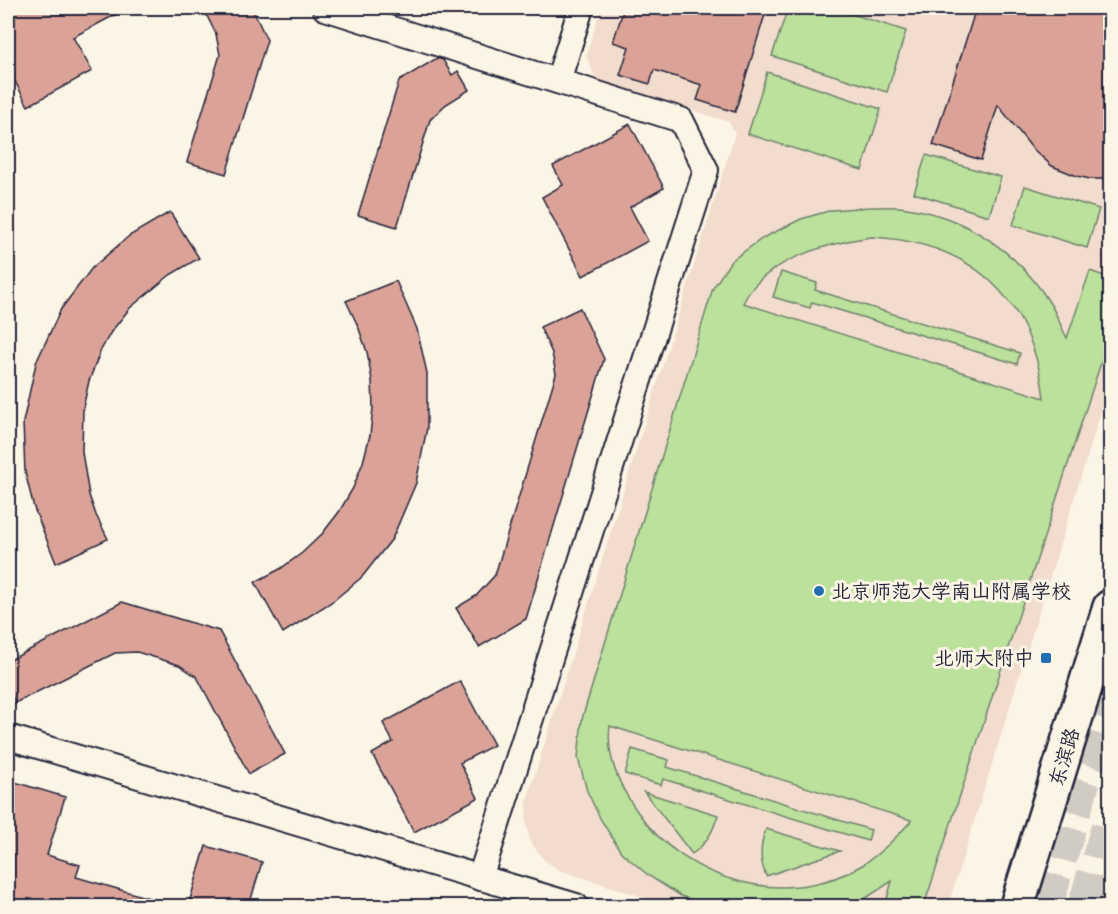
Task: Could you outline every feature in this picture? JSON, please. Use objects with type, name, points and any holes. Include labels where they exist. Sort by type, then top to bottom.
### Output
[{"type":"main road","name":"东滨路","points":[[1017,906],[1110,607]]},
{"type":"street","points":[[325,8],[681,120],[706,170],[480,878]]},
{"type":"street","points":[[558,81],[581,8]]},
{"type":"street","points":[[8,737],[576,906]]},
{"type":"shaded area","name":"北京师范大学南山附属学校","points":[[601,8],[1110,8],[1110,383],[948,906],[671,906],[559,870],[544,860],[531,843],[526,823],[527,800],[735,134],[729,122],[596,79],[586,56]]},
{"type":"green space","points":[[788,8],[833,8],[906,31],[887,92],[772,56]]},
{"type":"green space","points":[[767,72],[881,109],[862,170],[748,134]]},
{"type":"green space","points":[[926,155],[1001,177],[989,216],[914,193]]},
{"type":"green space","points":[[1025,186],[1099,209],[1087,248],[1013,225]]},
{"type":"green space","points":[[870,207],[907,208],[929,213],[971,229],[990,240],[1024,269],[1051,305],[1067,338],[1090,271],[1110,278],[1110,335],[924,906],[885,906],[892,881],[860,902],[846,906],[708,906],[681,896],[649,876],[621,852],[601,820],[587,791],[578,758],[582,719],[713,288],[731,261],[763,238],[801,219],[832,210]],"holes":[[[871,237],[907,241],[939,250],[967,264],[991,282],[1011,304],[1026,331],[1037,362],[1044,398],[743,303],[752,288],[765,275],[798,256],[836,244]],[[610,726],[911,820],[911,821],[871,859],[835,878],[804,886],[772,887],[740,882],[710,871],[682,856],[657,836],[637,811],[620,781],[612,760]]]},
{"type":"green space","points":[[781,272],[817,283],[815,290],[1020,353],[1017,364],[812,302],[810,308],[773,297]]},
{"type":"green space","points":[[632,749],[669,760],[667,767],[871,830],[868,841],[663,779],[661,785],[625,774]]},
{"type":"green space","points":[[644,792],[718,815],[705,842],[692,854]]},
{"type":"green space","points":[[766,829],[840,851],[766,876],[761,852]]},
{"type":"building","points":[[8,8],[128,8],[73,37],[92,71],[28,106],[8,68]]},
{"type":"building","points":[[203,8],[252,8],[267,40],[226,174],[187,162],[220,55],[216,34]]},
{"type":"building","points":[[624,8],[767,8],[735,112],[697,100],[702,85],[654,70],[650,84],[620,75],[629,47],[613,42]]},
{"type":"building","points":[[976,8],[1110,8],[1110,179],[1090,179],[1052,166],[1032,148],[998,105],[981,160],[933,145]]},
{"type":"building","points":[[437,58],[443,60],[452,75],[458,71],[469,90],[445,105],[430,120],[397,227],[358,215],[399,81]]},
{"type":"building","points":[[630,124],[664,188],[630,207],[648,241],[583,276],[542,197],[563,185],[553,166]]},
{"type":"building","points":[[170,212],[199,258],[170,275],[130,308],[111,332],[100,352],[89,381],[83,408],[82,452],[89,495],[108,539],[56,563],[34,508],[25,472],[23,422],[36,363],[61,309],[92,268],[129,236]]},
{"type":"building","points":[[396,281],[417,329],[427,373],[427,428],[416,483],[392,539],[362,577],[333,601],[283,633],[255,582],[280,569],[322,534],[339,512],[353,488],[370,435],[373,408],[372,380],[367,352],[346,301]]},
{"type":"building","points":[[580,308],[604,359],[526,619],[479,647],[456,608],[476,596],[495,575],[556,374],[552,353],[540,327]]},
{"type":"building","points":[[122,602],[219,631],[285,754],[249,774],[197,677],[179,665],[137,652],[115,653],[15,703],[8,688],[8,661]]},
{"type":"building","points":[[460,681],[494,745],[460,763],[478,798],[414,832],[372,754],[393,742],[383,723]]},
{"type":"building","points":[[8,780],[65,797],[47,855],[80,865],[76,877],[156,900],[155,906],[8,906]]},
{"type":"building","points":[[206,846],[262,862],[249,906],[188,906]]},
{"type":"tunnel","points":[[1046,906],[1110,695]]},
{"type":"tunnel","points":[[1084,906],[1110,819]]},
{"type":"place","name":"北京师范大学南山附属学校","points":[[819,591]]},
{"type":"place","name":"北师大附中","points":[[1046,658]]}]
